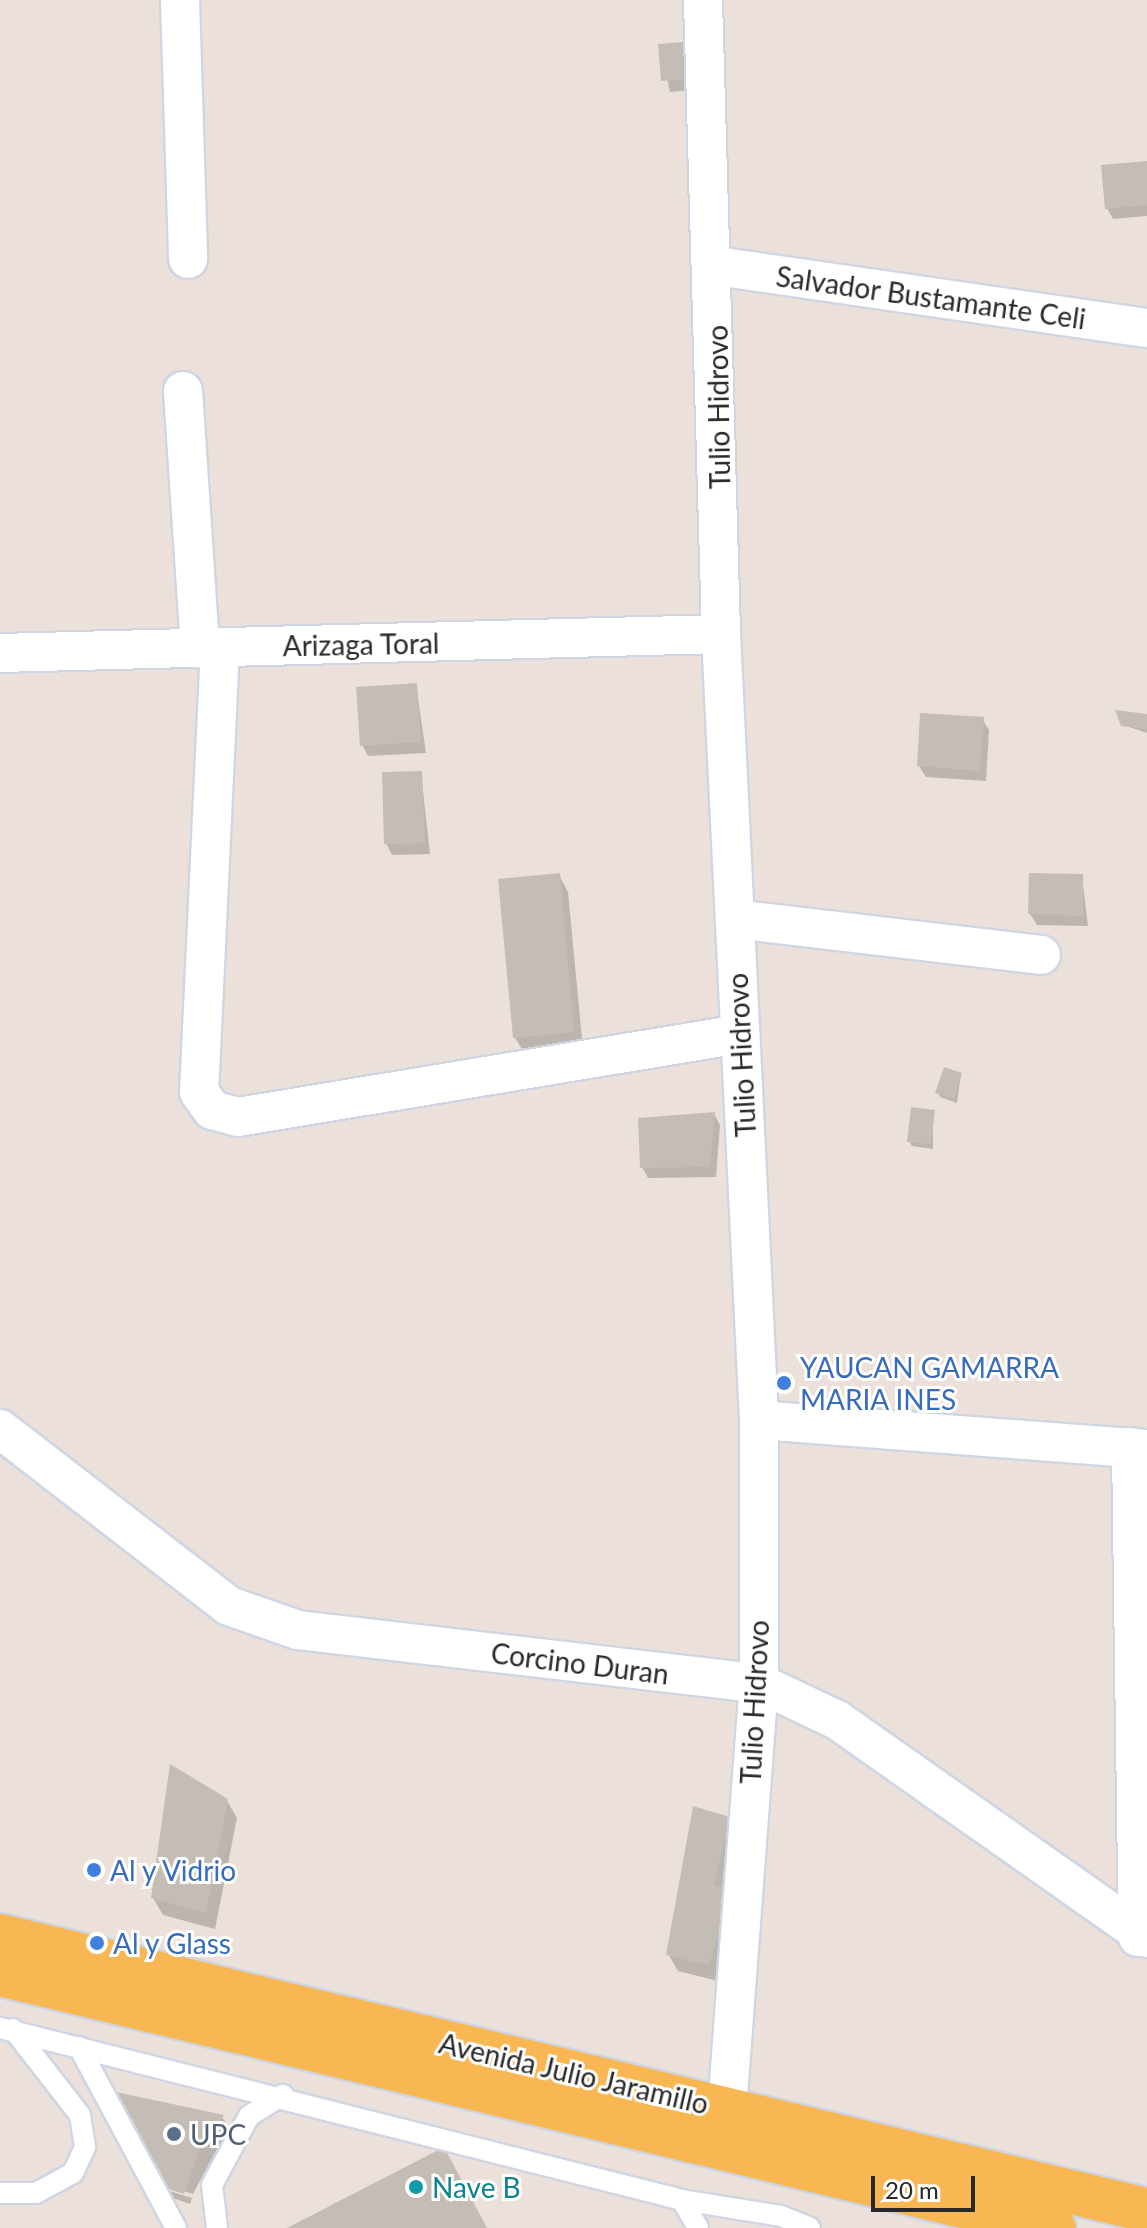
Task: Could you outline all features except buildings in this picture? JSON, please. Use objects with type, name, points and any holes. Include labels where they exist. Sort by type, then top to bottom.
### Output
[{"type":"main road","name":"Avenida Julio Jaramillo","points":[[0,1936],[1147,2210]]},
{"type":"main road","name":"Avenida Julio Jaramillo","points":[[0,1974],[956,2214],[1054,2228]]},
{"type":"street","points":[[180,0],[188,259]]},
{"type":"street","name":"Tulio Hidrovo","points":[[703,0],[716,266],[721,634],[759,1420],[759,1683],[727,2109]]},
{"type":"street","name":"Salvador Bustamante Celi","points":[[716,266],[1147,328]]},
{"type":"street","points":[[183,391],[210,648],[199,1092],[212,1110],[238,1117],[740,1034]]},
{"type":"street","name":"Arizaga Toral","points":[[0,653],[721,634]]},
{"type":"street","points":[[735,919],[1041,955]]},
{"type":"street","points":[[759,1420],[1139,1448],[1142,1938]]},
{"type":"street","name":"Corcino Duran","points":[[0,1429],[229,1606],[298,1630],[759,1683],[837,1720],[1142,1938]]},
{"type":"lane","points":[[0,2020],[80,2115],[85,2147],[73,2173],[36,2193],[0,2193]]},
{"type":"lane","points":[[9,2030],[283,2095],[682,2200],[781,2216],[810,2228]]},
{"type":"lane","points":[[79,2047],[176,2228]]},
{"type":"lane","points":[[217,2228],[212,2185],[249,2116],[283,2095]]},
{"type":"lane","points":[[682,2200],[698,2228]]},
{"type":"place","name":"YAUCAN GAMARRA MARIA INES","points":[[784,1383]]},
{"type":"place","name":"Al y Vidrio","points":[[94,1870]]},
{"type":"place","name":"Al y Glass","points":[[97,1943]]},
{"type":"place","name":"UPC","points":[[174,2134]]},
{"type":"place","name":"Nave B","points":[[416,2187]]}]
